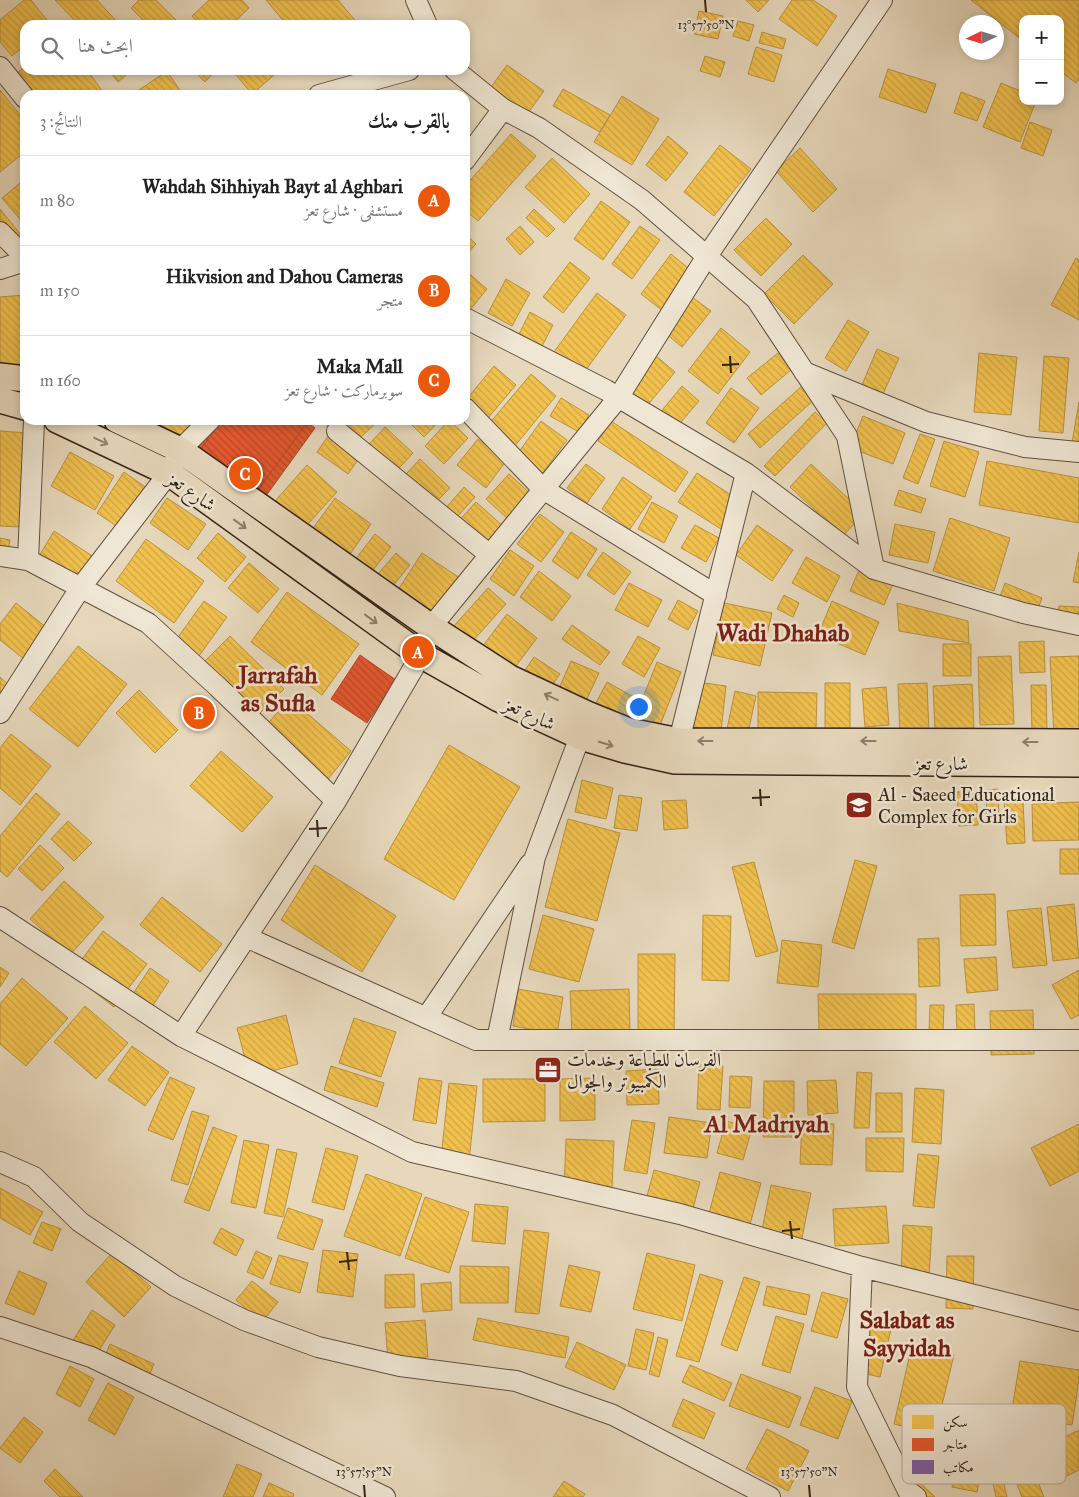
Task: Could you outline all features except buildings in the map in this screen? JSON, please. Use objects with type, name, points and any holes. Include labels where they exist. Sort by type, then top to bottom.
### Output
[{"type":"main road","points":[[0,376],[20,378]]},
{"type":"main road","points":[[0,400],[20,406]]},
{"type":"main road","name":"شارع تعز","points":[[67,425],[168,473],[421,655],[499,699],[584,725],[629,731],[679,741],[1079,742]]},
{"type":"main road","name":"شارع تعز","points":[[128,425],[180,450],[431,627],[625,750],[675,761],[1079,764]]},
{"type":"street","points":[[416,0],[425,20]]},
{"type":"street","points":[[181,1036],[336,801],[421,655],[431,627],[618,398],[707,256],[882,0]]},
{"type":"street","points":[[0,67],[20,92]]},
{"type":"street","points":[[337,90],[392,75]]},
{"type":"street","points":[[461,75],[503,109],[539,128],[642,200],[756,299],[847,436],[874,569]]},
{"type":"street","points":[[470,153],[503,109]]},
{"type":"street","points":[[0,232],[20,254]]},
{"type":"street","points":[[0,269],[20,261]]},
{"type":"street","points":[[470,321],[618,398],[746,473],[874,569],[1022,613],[1079,625]]},
{"type":"street","points":[[804,372],[926,422],[1025,447],[1079,452]]},
{"type":"street","points":[[470,413],[543,489],[716,595]]},
{"type":"street","points":[[28,560],[34,425]]},
{"type":"street","points":[[0,713],[81,587],[168,473],[180,450],[205,425]]},
{"type":"street","points":[[337,431],[490,555]]},
{"type":"street","points":[[679,741],[746,473]]},
{"type":"street","points":[[0,556],[28,560],[148,623],[218,687],[336,801]]},
{"type":"street","points":[[497,1040],[536,857],[584,725]]},
{"type":"street","points":[[426,1018],[536,857]]},
{"type":"street","points":[[0,917],[181,1036],[412,1152],[680,1214],[862,1268],[1079,1321]]},
{"type":"street","points":[[246,938],[476,1040],[1079,1040]]},
{"type":"street","points":[[0,1162],[34,1177],[80,1222],[175,1286],[244,1320],[318,1347],[400,1366],[516,1381],[613,1415],[770,1497]]},
{"type":"street","points":[[862,1268],[857,1387],[902,1479]]},
{"type":"street","points":[[0,1327],[91,1357],[385,1497]]},
{"type":"street","points":[[905,1484],[908,1491],[916,1497]]},
{"type":"place","name":"Maka Mall","points":[[245,474]]},
{"type":"place","name":"Wahdah Sihhiyah Bayt al Aghbari","points":[[418,652]]},
{"type":"place","name":"Hikvision and Dahou Cameras","points":[[199,713]]},
{"type":"place","name":"Al - Saeed Educational Complex for Girls","points":[[859,805]]},
{"type":"place","name":"الفرسان للطباعة وخدمات الكمبيوتر والجوال","points":[[548,1070]]},
{"type":"district","name":"Wadi Dhahab","points":[[783,633]]},
{"type":"district","name":"Jarrafah as Sufla","points":[[278,689]]},
{"type":"district","name":"Al Madriyah","points":[[767,1124]]},
{"type":"district","name":"Salabat as Sayyidah","points":[[907,1334]]}]
